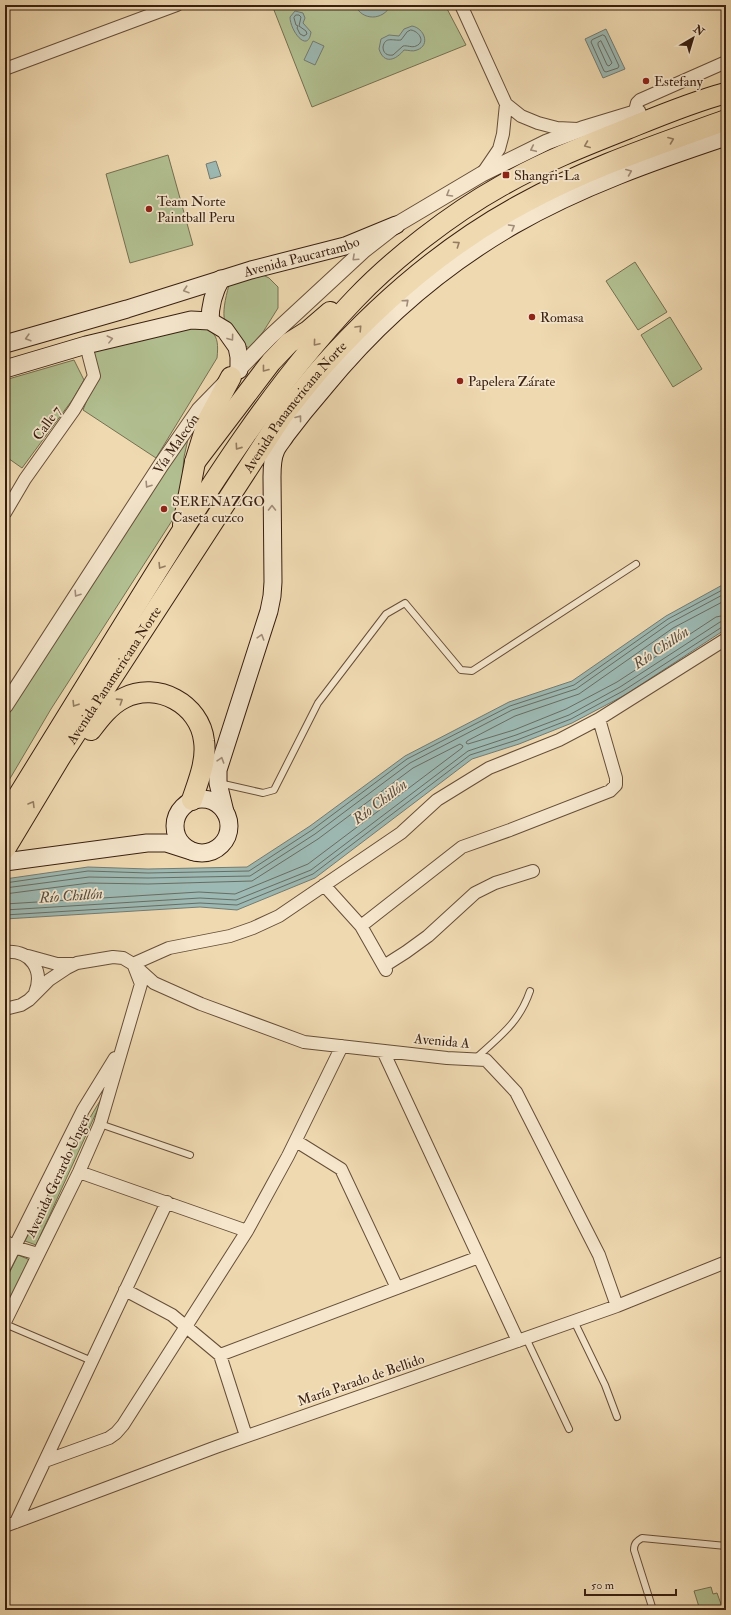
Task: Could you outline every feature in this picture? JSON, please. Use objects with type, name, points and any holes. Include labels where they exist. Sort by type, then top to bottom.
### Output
[{"type":"highway","name":"Avenida Panamericana Norte","points":[[5,817],[181,532],[258,419],[316,343],[356,298],[403,256],[456,214],[500,186],[573,151],[696,101],[726,87]]},
{"type":"highway","name":"Avenida Panamericana Norte","points":[[696,101],[726,93]]},
{"type":"highway","points":[[638,112],[696,101]]},
{"type":"highway","name":"Avenida Panamericana Norte","points":[[9,843],[61,756],[282,416],[321,368],[368,318],[423,269],[458,243],[511,210],[570,180],[604,165],[726,120]]},
{"type":"highway","points":[[195,462],[271,362],[289,343],[308,331],[378,270],[403,256]]},
{"type":"highway","points":[[181,532],[195,462],[208,420],[235,373]]},
{"type":"highway","points":[[156,611],[226,523],[276,450]]},
{"type":"highway","points":[[61,756],[78,745],[109,709],[123,698],[138,692],[148,691],[175,698],[195,716],[203,734],[205,746],[204,759],[192,800]]},
{"type":"main road","points":[[5,862],[131,844],[166,843],[202,853],[210,852],[224,843],[228,836],[229,828],[218,783],[218,770],[269,611],[272,596],[272,477],[276,450],[326,385],[366,340],[410,298],[473,251],[515,225],[571,197],[651,163],[726,137]]},
{"type":"main road","name":"Avenida Paucartambo","points":[[5,344],[127,309],[221,279],[345,246],[396,225]]},
{"type":"main road","points":[[210,321],[210,307],[214,293],[221,279]]},
{"type":"main road","points":[[5,369],[86,345],[191,320],[210,321],[225,330],[237,346],[239,357],[235,373]]},
{"type":"main road","points":[[51,331],[58,353]]},
{"type":"main road","points":[[194,852],[187,849],[177,838],[175,831],[177,816],[180,809],[192,800],[207,799],[221,806],[225,812]]},
{"type":"main road","points":[[131,844],[165,828],[177,816]]},
{"type":"street","points":[[5,68],[177,5]]},
{"type":"street","points":[[461,5],[506,104],[521,116],[538,124],[557,128],[582,129]]},
{"type":"street","points":[[638,112],[636,107],[640,100],[726,62]]},
{"type":"street","points":[[482,174],[499,149],[503,134],[506,104]]},
{"type":"street","name":"Avenida Paucartambo","points":[[396,225],[482,174],[547,142],[582,129],[638,112]]},
{"type":"street","name":"Vía Malecón","points":[[5,706],[199,410],[270,337],[352,261],[396,225]]},
{"type":"street","name":"Calle 7","points":[[5,513],[25,479],[74,410],[94,376],[86,345]]},
{"type":"street","points":[[5,951],[15,951],[40,960],[57,964],[77,963],[112,957],[123,958],[133,964],[169,948],[230,936],[253,928],[279,916],[401,833],[437,800],[488,768],[559,740],[599,719],[670,676],[726,639]]},
{"type":"street","points":[[361,926],[462,847],[510,830],[603,793],[616,785],[616,778],[599,719]]},
{"type":"street","points":[[324,885],[361,926],[385,968],[428,936],[475,893],[496,883],[533,871]]},
{"type":"street","points":[[24,954],[31,960],[37,972],[38,985],[35,993]]},
{"type":"street","points":[[7,1007],[25,1003],[57,974],[77,963]]},
{"type":"street","name":"Avenida Gerardo Unger","points":[[5,1323],[79,1172],[100,1124],[141,984],[133,964]]},
{"type":"street","name":"Avenida A","points":[[133,964],[154,983],[201,1004],[304,1042],[486,1060],[516,1092],[599,1255],[617,1306]]},
{"type":"street","name":"Avenida Gerardo Unger","points":[[5,1266],[10,1244],[82,1110],[100,1085],[126,1038]]},
{"type":"street","points":[[45,1461],[116,1433],[187,1327],[247,1231],[296,1141],[342,1046]]},
{"type":"street","points":[[383,1051],[479,1257],[522,1340]]},
{"type":"street","points":[[296,1141],[341,1169],[397,1288]]},
{"type":"street","points":[[79,1172],[247,1231]]},
{"type":"street","points":[[10,1524],[45,1461],[167,1202]]},
{"type":"street","points":[[10,1244],[38,1254]]},
{"type":"street","points":[[220,1355],[479,1257]]},
{"type":"street","name":"María Parado de Bellido","points":[[10,1524],[246,1436],[617,1306],[726,1262]]},
{"type":"street","points":[[125,1290],[172,1315],[220,1355],[246,1436]]},
{"type":"lane","points":[[218,783],[263,793],[274,790],[318,703],[386,614],[405,603],[461,670],[472,671],[636,564]]},
{"type":"lane","points":[[475,1059],[508,1030],[525,1006],[530,991]]},
{"type":"lane","points":[[100,1124],[190,1155]]},
{"type":"lane","points":[[574,1321],[605,1386],[617,1417]]},
{"type":"lane","points":[[5,1323],[92,1361]]},
{"type":"lane","points":[[522,1340],[569,1429]]},
{"type":"lane","points":[[653,1610],[634,1550],[635,1543],[642,1538],[726,1546]]},
{"type":"green space","points":[[272,5],[445,5],[466,45],[312,107]]},
{"type":"green space","name":"Team Norte Paintball Peru","points":[[168,155],[193,245],[130,263],[106,174]]},
{"type":"green space","points":[[635,262],[667,312],[638,330],[606,281]]},
{"type":"green space","points":[[263,275],[269,278],[278,287],[278,308],[263,332],[249,348],[239,342],[227,329],[224,314],[226,296],[229,285]]},
{"type":"green space","points":[[670,317],[702,369],[673,387],[641,335]]},
{"type":"green space","points":[[189,324],[204,328],[213,333],[217,342],[217,358],[156,458],[83,410],[96,377],[89,347]]},
{"type":"green space","points":[[74,360],[84,380],[73,399],[22,468],[5,456],[5,380]]},
{"type":"green space","points":[[197,417],[188,439],[184,457],[181,491],[175,516],[51,709],[5,787],[5,715],[50,648]]},
{"type":"green space","points":[[107,1089],[36,1245],[25,1241],[66,1158]]},
{"type":"green space","points":[[18,1255],[30,1260],[5,1311],[5,1282]]},
{"type":"green space","points":[[711,1587],[713,1594],[717,1593],[721,1604],[726,1603],[726,1610],[700,1610],[694,1591]]},
{"type":"water","points":[[355,5],[391,5],[383,14],[373,17],[362,14]]},
{"type":"water","points":[[295,11],[303,13],[305,18],[303,23],[311,32],[306,41],[299,38],[291,23],[290,17]]},
{"type":"water","points":[[412,26],[416,27],[423,33],[425,41],[421,48],[414,51],[404,50],[394,58],[390,59],[387,59],[381,54],[379,49],[381,39],[389,35],[399,36],[404,29]]},
{"type":"water","points":[[606,29],[625,69],[603,78],[585,39]]},
{"type":"water","points":[[313,41],[324,46],[315,65],[304,60]]},
{"type":"water","points":[[216,161],[221,176],[210,179],[206,164]]},
{"type":"water","name":"Río Chillón","points":[[726,583],[726,629],[625,695],[572,723],[519,744],[472,759],[315,878],[237,910],[200,907],[5,919],[5,879],[88,867],[148,869],[247,867],[310,826],[405,756],[509,702],[572,681],[666,616]]},
{"type":"place","name":"Estefany","points":[[646,81]]},
{"type":"place","name":"Shangri-La","points":[[506,175]]},
{"type":"place","name":"Team Norte Paintball Peru","points":[[149,209]]},
{"type":"place","name":"Romasa","points":[[532,317]]},
{"type":"place","name":"Papelera Zárate","points":[[460,381]]},
{"type":"place","name":"SERENAZGO Caseta cuzco","points":[[164,509]]}]
